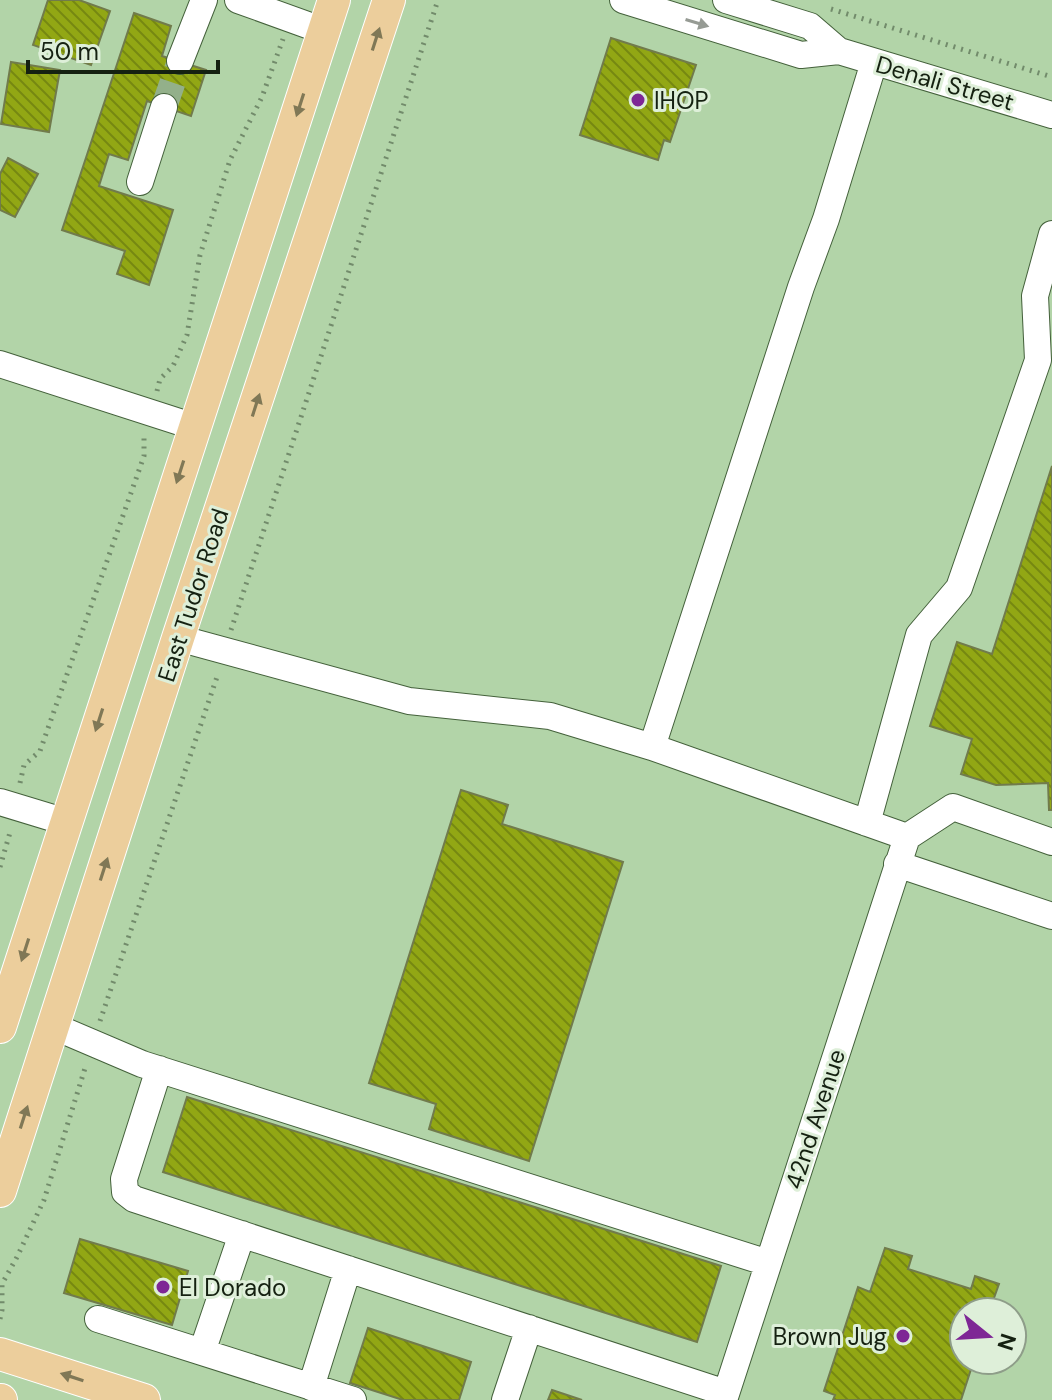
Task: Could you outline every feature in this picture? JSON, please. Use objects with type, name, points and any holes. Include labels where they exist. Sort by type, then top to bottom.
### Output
[{"type":"main road","name":"East Tudor Road","points":[[0,1027],[334,0]]},
{"type":"main road","name":"East Tudor Road","points":[[0,1191],[178,638],[389,0]]},
{"type":"main road","points":[[0,1354],[144,1400]]},
{"type":"street","points":[[180,61],[204,0]]},
{"type":"street","points":[[238,0],[324,31]]},
{"type":"street","name":"Denali Street","points":[[623,0],[801,55],[839,51]]},
{"type":"street","name":"Denali Street","points":[[726,0],[810,26],[839,51],[1052,115]]},
{"type":"street","points":[[652,747],[801,287],[826,219],[874,62]]},
{"type":"street","points":[[140,182],[164,107]]},
{"type":"street","points":[[867,823],[919,635],[959,588],[1038,360],[1035,296],[1052,234]]},
{"type":"street","points":[[0,364],[195,427]]},
{"type":"street","points":[[178,638],[409,701],[550,716],[652,747],[907,837],[953,807],[1052,842]]},
{"type":"street","points":[[0,802],[66,822]]},
{"type":"street","name":"42nd Avenue","points":[[725,1396],[907,837]]},
{"type":"street","points":[[897,864],[1052,916]]},
{"type":"street","points":[[53,1026],[159,1069],[768,1263]]},
{"type":"street","points":[[159,1069],[124,1179],[125,1192],[134,1199],[529,1328],[685,1390],[725,1396]]},
{"type":"street","points":[[202,1352],[242,1234]]},
{"type":"street","points":[[311,1387],[348,1269]]},
{"type":"street","points":[[98,1319],[353,1400]]},
{"type":"street","points":[[505,1400],[529,1328]]},
{"type":"path","points":[[818,5],[1052,77]]},
{"type":"path","points":[[0,1319],[2,1310]]},
{"type":"building","points":[[48,0],[79,0],[110,11],[91,65],[33,45]]},
{"type":"building","points":[[134,13],[171,26],[162,56],[206,70],[191,116],[147,101],[128,160],[109,154],[99,186],[173,210],[149,285],[117,274],[125,251],[62,230]]},
{"type":"building","name":"IHOP","points":[[611,38],[696,65],[670,142],[664,140],[658,160],[580,135]]},
{"type":"building","points":[[11,62],[60,70],[49,132],[1,124]]},
{"type":"building","points":[[8,158],[38,174],[15,217],[0,210],[0,174]]},
{"type":"building","points":[[1052,466],[1052,810],[1049,810],[1048,783],[996,785],[961,774],[972,739],[930,726],[957,642],[992,654]]},
{"type":"building","points":[[461,790],[508,805],[502,824],[623,862],[529,1161],[429,1129],[436,1104],[369,1083]]},
{"type":"building","points":[[187,1097],[721,1266],[697,1342],[163,1172]]},
{"type":"building","points":[[80,1239],[188,1271],[172,1325],[64,1293]]},
{"type":"building","name":"Brown Jug","points":[[885,1248],[912,1256],[908,1269],[971,1289],[975,1276],[999,1284],[995,1296],[948,1296],[948,1376],[969,1376],[961,1400],[833,1400],[835,1395],[824,1391],[858,1287],[870,1292]]},
{"type":"building","points":[[368,1328],[471,1362],[459,1400],[403,1400],[350,1383]]},
{"type":"building","points":[[552,1390],[582,1400],[548,1400]]},
{"type":"tunnel","points":[[164,107],[180,61]]},
{"type":"place","name":"IHOP","points":[[638,100]]},
{"type":"place","name":"El Dorado","points":[[163,1287]]},
{"type":"place","name":"Brown Jug","points":[[903,1336]]}]
